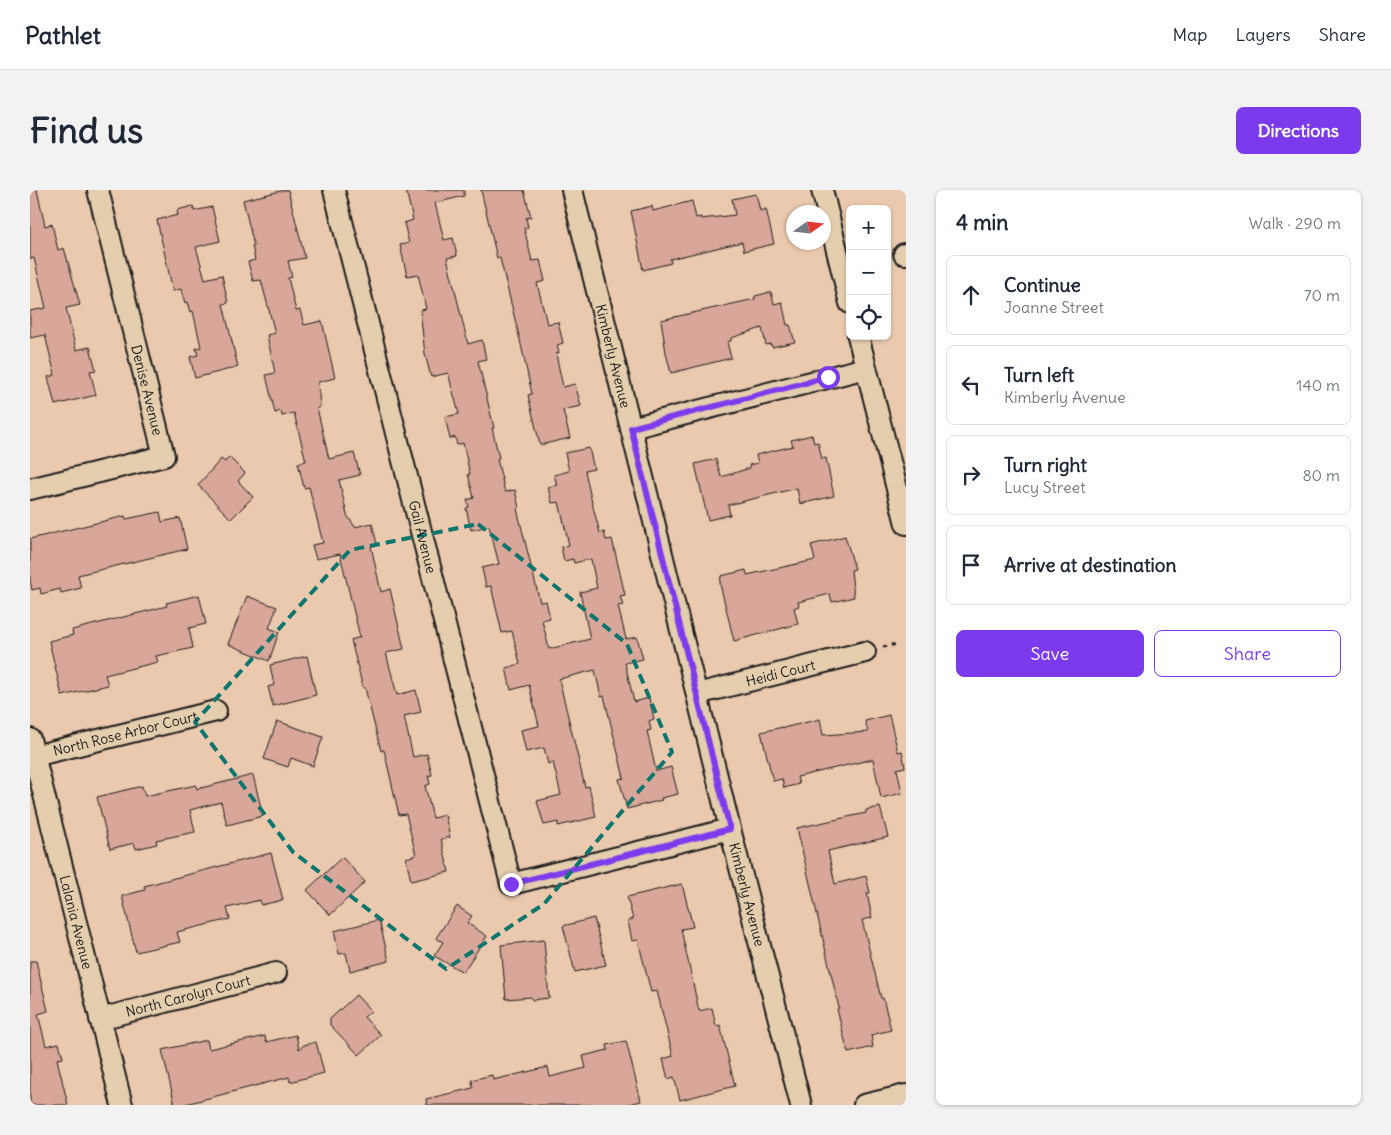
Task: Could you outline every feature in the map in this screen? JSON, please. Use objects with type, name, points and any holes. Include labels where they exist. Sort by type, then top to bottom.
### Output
[{"type":"street","name":"Denise Avenue","points":[[30,489],[164,456],[98,190]]},
{"type":"street","name":"Gail Avenue","points":[[334,190],[511,884],[730,829]]},
{"type":"street","name":"Kimberly Avenue","points":[[572,190],[730,829],[801,1105]]},
{"type":"street","points":[[822,190],[848,295]]},
{"type":"street","points":[[859,340],[902,494],[906,524]]},
{"type":"street","points":[[631,428],[866,368]]},
{"type":"street","name":"Heidi Court","points":[[697,694],[865,652]]},
{"type":"street","name":"North Rose Arbor Court","points":[[32,747],[216,711]]},
{"type":"street","name":"Lalania Avenue","points":[[32,747],[122,1105]]},
{"type":"street","name":"North Carolyn Court","points":[[100,1018],[276,973]]},
{"type":"street","points":[[864,1105],[906,1095]]},
{"type":"highlighted area","points":[[478,524],[627,644],[672,752],[544,904],[446,969],[293,852],[195,722],[350,550]]},
{"type":"building","points":[[30,190],[37,190],[45,226],[52,224],[58,250],[64,248],[80,305],[66,308],[76,350],[90,347],[96,370],[90,371],[96,395],[55,405],[48,377],[55,375],[45,335],[30,338],[30,311],[46,308],[34,258],[30,259]]},
{"type":"building","points":[[288,190],[305,258],[288,261],[292,277],[288,278],[296,311],[300,310],[304,325],[322,321],[335,378],[318,382],[320,407],[317,408],[329,459],[354,453],[360,475],[339,480],[347,515],[355,527],[372,523],[377,544],[371,546],[381,592],[390,589],[404,649],[386,653],[397,695],[416,690],[421,712],[404,716],[413,757],[427,754],[432,775],[428,776],[430,784],[425,786],[433,818],[445,815],[450,837],[441,839],[449,872],[411,881],[406,858],[416,855],[406,814],[399,815],[384,750],[381,751],[365,688],[363,688],[351,640],[360,637],[340,554],[316,559],[312,545],[323,543],[309,487],[304,488],[298,463],[306,461],[294,413],[282,416],[281,411],[275,413],[266,375],[275,373],[267,335],[275,333],[261,280],[253,281],[248,262],[255,260],[252,246],[254,246],[243,200]]},
{"type":"building","points":[[406,190],[464,190],[464,196],[435,203],[444,240],[453,238],[457,256],[447,258],[468,344],[482,340],[486,359],[478,361],[494,428],[492,428],[499,458],[497,459],[505,492],[515,490],[519,508],[517,509],[540,602],[546,601],[550,618],[542,620],[549,649],[590,639],[580,592],[597,588],[591,559],[574,563],[573,559],[564,561],[561,547],[569,545],[559,502],[552,503],[548,487],[557,485],[554,475],[569,471],[565,453],[589,448],[594,469],[585,471],[600,533],[604,532],[606,540],[612,539],[625,595],[620,596],[623,605],[618,606],[626,639],[637,637],[643,659],[625,663],[634,702],[649,698],[654,719],[649,721],[651,730],[647,731],[656,771],[671,767],[678,794],[627,809],[619,779],[624,778],[604,696],[601,697],[595,670],[559,679],[585,787],[589,786],[596,817],[558,826],[558,822],[544,825],[537,801],[561,795],[553,762],[548,764],[544,748],[526,752],[521,730],[539,726],[529,685],[511,690],[506,668],[520,664],[512,631],[502,633],[491,586],[486,587],[482,568],[499,564],[489,526],[471,530],[466,508],[469,507],[467,500],[474,498],[463,443],[457,445],[455,437],[450,439],[445,417],[459,414],[448,373],[431,377],[425,354],[420,310],[426,309],[418,274],[407,276],[400,245],[409,243],[404,223],[413,220]]},
{"type":"building","points":[[481,190],[524,190],[531,217],[526,218],[528,227],[524,228],[532,261],[540,260],[545,281],[537,283],[547,324],[558,322],[563,343],[557,345],[559,353],[556,354],[563,387],[575,384],[581,406],[563,410],[570,438],[540,445],[528,395],[532,394],[520,340],[500,258],[497,258]]},
{"type":"building","points":[[756,194],[760,211],[766,209],[774,244],[744,251],[742,242],[670,259],[671,263],[643,270],[631,211],[652,206],[653,211],[692,201],[696,218],[735,215],[732,199]]},
{"type":"building","points":[[193,206],[194,211],[212,207],[220,241],[196,247],[205,279],[222,275],[228,303],[223,304],[238,367],[195,378],[190,357],[198,355],[196,348],[201,347],[193,311],[190,312],[187,302],[185,303],[181,289],[173,291],[157,220],[178,215],[177,210]]},
{"type":"building","points":[[771,292],[774,304],[782,302],[787,325],[790,325],[795,342],[772,347],[771,344],[766,345],[762,328],[731,338],[731,341],[727,342],[731,358],[671,373],[661,320],[755,299],[755,296]]},
{"type":"building","points":[[812,435],[814,443],[818,442],[822,459],[826,458],[834,496],[800,504],[797,488],[728,505],[730,515],[708,520],[695,464],[716,459],[721,477],[750,468],[749,465],[758,463],[756,455],[793,446],[791,440]]},
{"type":"building","points":[[229,457],[245,473],[238,481],[253,497],[231,519],[198,485],[221,459],[225,462]]},
{"type":"building","points":[[160,512],[162,522],[180,518],[187,549],[78,575],[81,588],[61,593],[60,589],[41,594],[40,588],[32,590],[30,581],[30,539],[125,516],[126,519]]},
{"type":"building","points":[[845,536],[855,569],[851,570],[854,597],[832,602],[830,594],[798,602],[799,606],[794,608],[798,624],[734,641],[720,584],[721,576],[746,570],[747,575],[815,560],[811,545]]},
{"type":"building","points":[[199,595],[206,624],[189,628],[193,648],[156,656],[158,662],[105,675],[108,685],[62,696],[49,641],[73,635],[72,630],[167,606],[166,603]]},
{"type":"building","points":[[247,596],[277,607],[269,628],[279,632],[269,661],[228,644]]},
{"type":"building","points":[[307,656],[316,695],[273,706],[268,687],[274,685],[270,665]]},
{"type":"building","points":[[889,715],[898,752],[902,751],[905,767],[897,769],[902,793],[881,798],[873,759],[797,777],[799,784],[784,788],[782,779],[773,781],[761,732],[820,719],[823,735],[868,732],[865,721]]},
{"type":"building","points":[[277,721],[323,737],[313,766],[291,758],[288,767],[264,759]]},
{"type":"building","points":[[253,775],[263,816],[227,825],[221,802],[190,810],[195,832],[156,840],[157,844],[136,849],[134,843],[110,849],[97,797],[142,786],[145,796],[196,785],[197,789]]},
{"type":"building","points":[[880,807],[888,837],[828,851],[835,884],[866,876],[870,893],[867,893],[872,918],[862,920],[881,998],[883,998],[891,1030],[871,1035],[873,1047],[848,1053],[797,828],[866,813],[866,810]]},
{"type":"building","points":[[271,853],[283,900],[261,905],[260,900],[227,908],[230,919],[177,932],[180,942],[136,952],[122,896],[145,890],[144,886]]},
{"type":"building","points":[[342,857],[365,882],[330,915],[307,890]]},
{"type":"building","points":[[682,884],[693,927],[681,929],[699,1011],[712,1008],[716,1026],[720,1025],[735,1086],[680,1100],[674,1077],[668,1079],[663,1059],[673,1056],[657,991],[651,992],[638,940],[632,941],[628,921],[633,919],[627,897]]},
{"type":"building","points":[[457,906],[472,916],[467,923],[487,936],[463,972],[434,956],[443,942],[436,938]]},
{"type":"building","points":[[594,918],[606,965],[575,972],[563,926]]},
{"type":"building","points":[[379,920],[389,961],[350,971],[346,953],[339,954],[334,931]]},
{"type":"building","points":[[544,940],[549,998],[532,1000],[531,997],[506,999],[501,945]]},
{"type":"building","points":[[30,961],[36,961],[48,1011],[38,1014],[46,1046],[59,1043],[63,1058],[57,1059],[68,1105],[30,1105]]},
{"type":"building","points":[[356,995],[371,1011],[364,1017],[381,1035],[359,1055],[330,1025],[330,1019]]},
{"type":"building","points":[[296,1035],[299,1049],[304,1045],[316,1042],[324,1073],[290,1082],[289,1077],[182,1105],[175,1105],[162,1050],[207,1040],[209,1049],[265,1036],[266,1042]]},
{"type":"building","points":[[626,1041],[641,1101],[626,1105],[427,1105],[426,1099],[473,1088],[472,1080],[492,1075],[493,1080],[548,1067],[550,1077],[586,1068],[583,1056],[608,1050],[607,1045]]},
{"type":"route","points":[[511,884],[730,829],[631,428],[828,377]]}]
